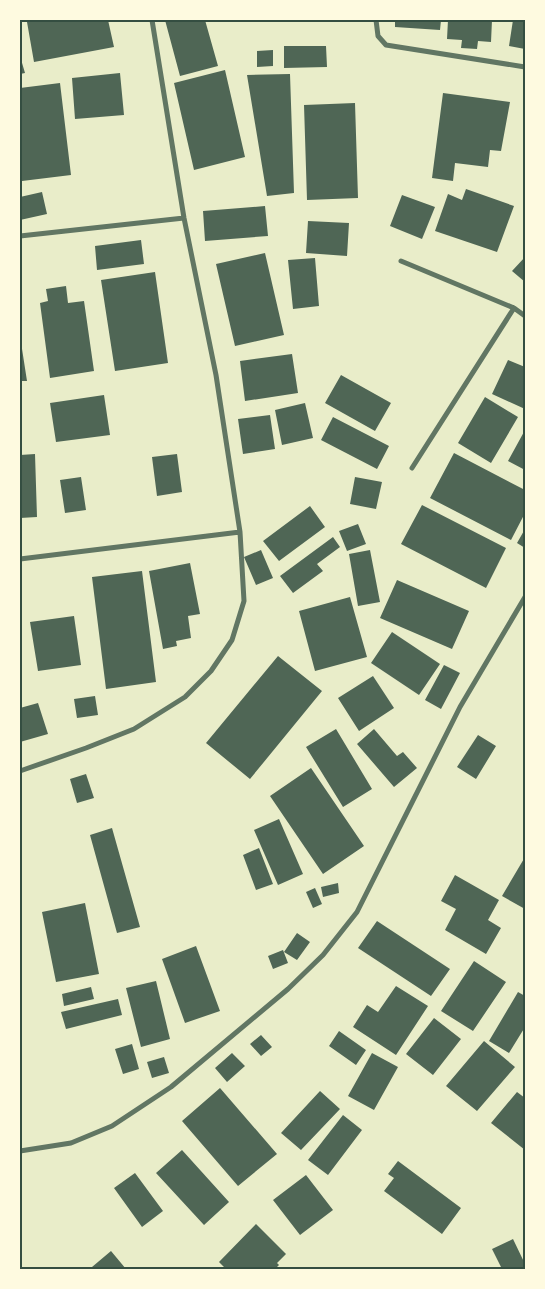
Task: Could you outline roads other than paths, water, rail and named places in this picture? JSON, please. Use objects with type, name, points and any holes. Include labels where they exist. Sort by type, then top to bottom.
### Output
[{"type":"street","points":[[20,771],[134,729],[185,697],[212,671],[232,640],[244,601],[240,532],[216,375],[184,218],[152,20]]},
{"type":"street","points":[[376,20],[378,36],[386,45],[525,67]]},
{"type":"street","points":[[20,236],[184,218]]},
{"type":"street","points":[[401,261],[514,308],[525,316]]},
{"type":"street","points":[[412,468],[514,308]]},
{"type":"street","points":[[20,560],[240,532]]},
{"type":"street","points":[[20,1151],[71,1143],[112,1126],[172,1087],[324,956],[357,912],[460,707],[525,597]]}]
